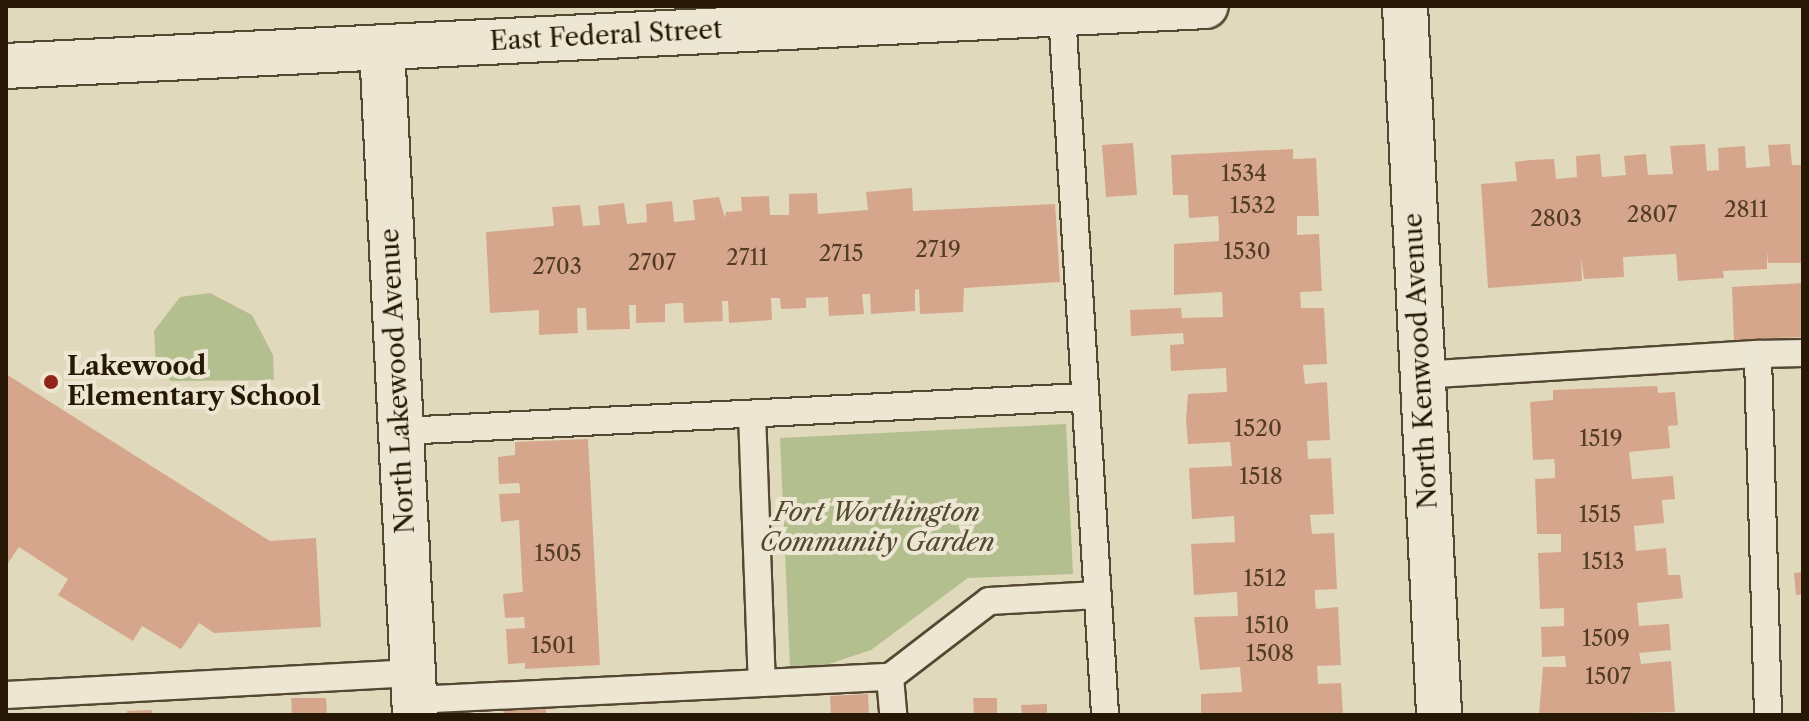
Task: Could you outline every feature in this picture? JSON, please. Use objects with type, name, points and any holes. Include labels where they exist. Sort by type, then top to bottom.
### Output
[{"type":"street","name":"East Federal Street","points":[[6,66],[1206,6]]},
{"type":"street","name":"North Kenwood Avenue","points":[[1405,6],[1439,715]]},
{"type":"street","name":"North Lakewood Avenue","points":[[382,47],[414,696]]},
{"type":"lane","points":[[1062,13],[1083,397],[1105,715]]},
{"type":"lane","points":[[1421,375],[1803,353]]},
{"type":"lane","points":[[1758,354],[1768,715]]},
{"type":"lane","points":[[401,431],[1083,397]]},
{"type":"lane","points":[[752,414],[762,683]]},
{"type":"lane","points":[[6,695],[414,696],[890,677],[989,601],[1098,595]]},
{"type":"lane","points":[[890,677],[893,715]]},
{"type":"green space","points":[[210,293],[252,315],[273,355],[274,380],[171,381],[156,365],[154,331],[180,297]]},
{"type":"green space","name":"Fort Worthington Community Garden","points":[[1066,424],[1073,574],[968,578],[871,650],[826,665],[790,667],[780,438]]},
{"type":"building","points":[[1133,143],[1137,195],[1106,197],[1102,145]]},
{"type":"building","points":[[1705,144],[1707,171],[1719,170],[1718,148],[1745,146],[1746,168],[1770,166],[1768,145],[1790,144],[1792,165],[1803,165],[1803,263],[1768,263],[1767,251],[1767,269],[1723,271],[1724,278],[1678,281],[1676,254],[1623,257],[1624,277],[1584,279],[1581,258],[1582,281],[1488,288],[1481,184],[1517,181],[1515,162],[1530,160],[1554,159],[1556,179],[1577,177],[1576,156],[1600,154],[1602,177],[1626,175],[1624,156],[1646,154],[1648,175],[1673,174],[1670,146]]},
{"type":"building","points":[[1293,149],[1293,159],[1316,158],[1319,216],[1297,216],[1297,235],[1319,234],[1322,291],[1300,292],[1301,308],[1324,308],[1327,364],[1303,365],[1305,384],[1327,382],[1330,440],[1307,441],[1308,459],[1331,458],[1334,514],[1310,515],[1312,534],[1334,533],[1337,589],[1315,590],[1315,599],[1316,609],[1338,607],[1341,665],[1317,666],[1318,684],[1341,683],[1343,715],[1201,715],[1201,694],[1242,692],[1240,667],[1200,670],[1194,617],[1238,616],[1237,592],[1194,595],[1191,544],[1235,542],[1234,516],[1192,519],[1189,468],[1232,466],[1230,442],[1188,444],[1186,419],[1188,394],[1227,392],[1226,368],[1171,371],[1170,345],[1184,344],[1183,333],[1131,336],[1130,310],[1181,308],[1182,318],[1223,317],[1222,292],[1174,295],[1174,244],[1219,241],[1219,229],[1218,216],[1189,218],[1188,195],[1173,195],[1171,155]]},
{"type":"building","points":[[912,188],[913,211],[1055,204],[1060,282],[964,288],[963,312],[920,314],[919,289],[915,290],[915,311],[871,314],[870,294],[862,294],[864,314],[829,316],[828,297],[806,298],[806,308],[781,309],[780,298],[771,298],[772,320],[729,323],[728,301],[722,301],[723,321],[684,323],[683,303],[665,304],[665,322],[636,323],[636,305],[629,305],[630,329],[587,330],[586,308],[577,308],[578,333],[539,335],[539,310],[490,313],[486,232],[554,226],[552,207],[580,205],[583,226],[600,225],[598,206],[624,203],[627,224],[647,222],[646,204],[672,201],[674,222],[695,220],[693,200],[719,197],[725,218],[726,212],[742,211],[741,197],[769,196],[770,215],[789,215],[789,194],[817,193],[818,214],[868,210],[866,192]]},
{"type":"building","points":[[1803,283],[1803,337],[1734,340],[1732,287]]},
{"type":"building","points":[[6,374],[270,541],[316,538],[321,627],[214,633],[199,623],[181,649],[142,626],[133,641],[58,595],[68,579],[19,547],[6,566]]},
{"type":"building","points":[[1657,386],[1658,393],[1675,392],[1678,425],[1668,426],[1670,448],[1629,452],[1632,479],[1673,476],[1675,499],[1662,500],[1664,523],[1634,526],[1636,551],[1666,548],[1668,575],[1680,575],[1683,598],[1637,603],[1639,626],[1669,624],[1671,650],[1639,653],[1641,664],[1671,661],[1675,712],[1539,715],[1543,667],[1566,667],[1565,656],[1542,657],[1541,627],[1564,626],[1564,608],[1540,609],[1538,553],[1561,552],[1561,534],[1537,534],[1535,479],[1555,478],[1555,466],[1554,459],[1533,460],[1530,402],[1553,400],[1553,390]]},
{"type":"building","points":[[588,439],[600,665],[525,669],[525,663],[508,664],[506,629],[525,628],[524,617],[505,618],[503,594],[523,592],[519,520],[501,522],[499,494],[520,493],[520,488],[519,483],[499,484],[498,457],[515,455],[515,442]]},
{"type":"building","points":[[1803,572],[1803,594],[1796,595],[1794,573]]},
{"type":"building","points":[[868,694],[869,715],[831,715],[830,696]]},
{"type":"building","points":[[291,698],[326,698],[327,715],[292,715]]},
{"type":"building","points":[[973,698],[997,698],[997,715],[974,715]]},
{"type":"building","points":[[1047,704],[1047,715],[1022,715],[1021,705]]},
{"type":"building","points":[[546,707],[546,715],[504,715],[503,708]]},
{"type":"building","points":[[152,710],[152,715],[127,715],[127,711]]},
{"type":"place","name":"Lakewood Elementary School","points":[[51,382]]}]
